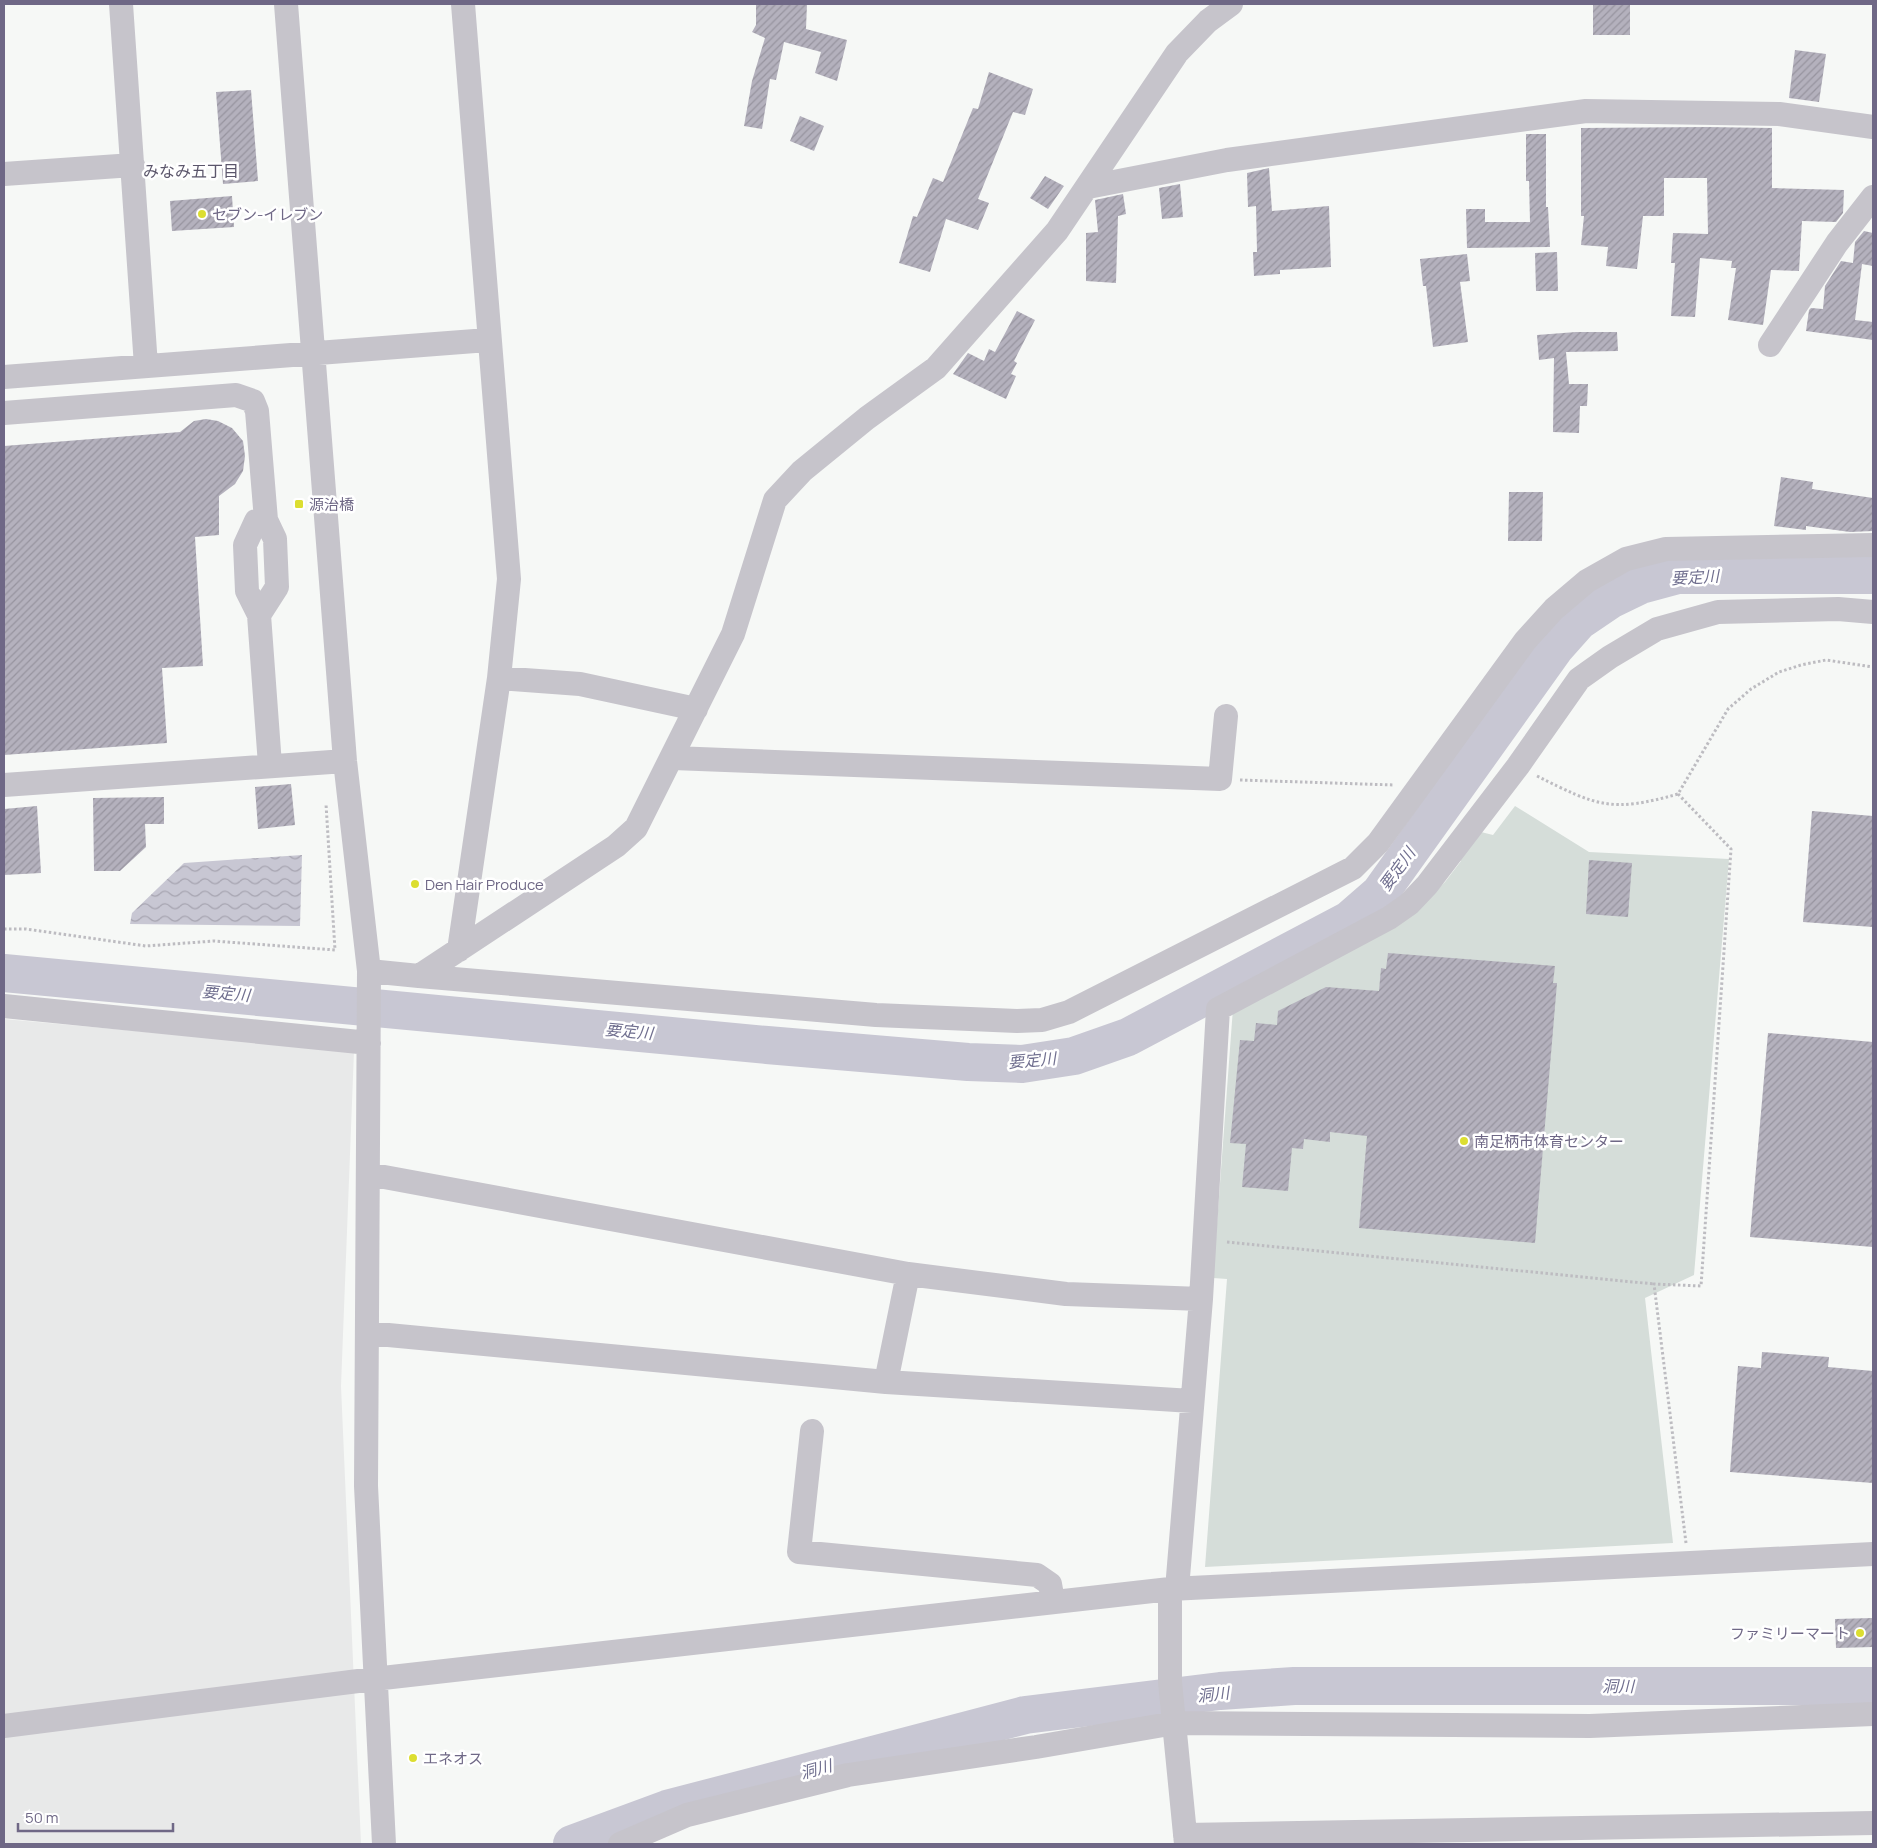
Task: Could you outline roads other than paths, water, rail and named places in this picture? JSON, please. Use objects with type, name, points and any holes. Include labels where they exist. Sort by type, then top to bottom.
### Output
[{"type":"street","points":[[121,4],[146,366]]},
{"type":"street","points":[[286,4],[345,761],[369,971],[366,1486],[374,1679],[384,1844]]},
{"type":"street","points":[[459,950],[499,678],[509,579],[488,340],[463,4]]},
{"type":"street","points":[[419,976],[616,846],[636,828],[673,758],[733,634],[776,500],[802,471],[867,418],[936,368],[1057,231],[1177,53],[1208,21],[1230,4]]},
{"type":"street","points":[[1088,187],[1227,160],[1586,111],[1779,114],[1873,128]]},
{"type":"street","points":[[4,174],[132,165]]},
{"type":"street","points":[[1770,345],[1837,243],[1873,197]]},
{"type":"street","points":[[4,377],[488,340]]},
{"type":"street","points":[[4,413],[236,395],[246,396],[253,401],[257,411],[266,520],[274,540],[277,587],[258,615],[270,765]]},
{"type":"street","points":[[369,971],[876,1015],[1017,1021],[1042,1020],[1070,1012],[1353,868],[1378,843],[1525,642],[1554,609],[1587,581],[1626,559],[1666,549],[1873,545]]},
{"type":"street","points":[[1873,612],[1838,609],[1718,612],[1657,629],[1610,657],[1579,679],[1518,766],[1427,885],[1409,904],[1389,918],[1218,1009],[1201,1299],[1174,1589],[1170,1682],[1186,1840],[1873,1822]]},
{"type":"street","points":[[499,678],[580,684],[696,709]]},
{"type":"street","points":[[673,758],[1220,779],[1226,716]]},
{"type":"street","points":[[4,786],[345,761]]},
{"type":"street","points":[[4,1006],[369,1043]]},
{"type":"street","points":[[368,1174],[908,1274],[1066,1294],[1201,1299]]},
{"type":"street","points":[[886,1382],[908,1274]]},
{"type":"street","points":[[367,1332],[886,1382],[1192,1401]]},
{"type":"street","points":[[812,1431],[799,1552],[1037,1575],[1050,1584],[1053,1601]]},
{"type":"street","points":[[4,1726],[374,1679],[1053,1601],[1174,1589],[1873,1554]]},
{"type":"street","points":[[620,1844],[687,1815],[848,1775],[1036,1747],[1175,1718],[1590,1726],[1873,1714]]},
{"type":"water","points":[[302,855],[300,926],[130,924],[132,913],[184,863]]},
{"type":"waterway","name":"要定川","points":[[4,973],[767,1045],[968,1062],[1022,1064],[1074,1056],[1128,1037],[1349,920],[1380,893],[1555,648],[1579,621],[1610,600],[1641,585],[1678,575],[1873,575]]},
{"type":"waterway","name":"洞川","points":[[572,1844],[667,1809],[1025,1715],[1220,1691],[1294,1686],[1873,1686]]},
{"type":"place","name":"セブン-イレブン","points":[[202,214]]},
{"type":"place","name":"源治橋","points":[[299,504]]},
{"type":"place","name":"Den Hair Produce","points":[[415,884]]},
{"type":"place","name":"南足柄市体育センター","points":[[1464,1141]]},
{"type":"place","name":"ファミリーマート","points":[[1860,1633]]},
{"type":"place","name":"エネオス","points":[[413,1758]]},
{"type":"district","name":"みなみ五丁目","points":[[191,171]]}]
